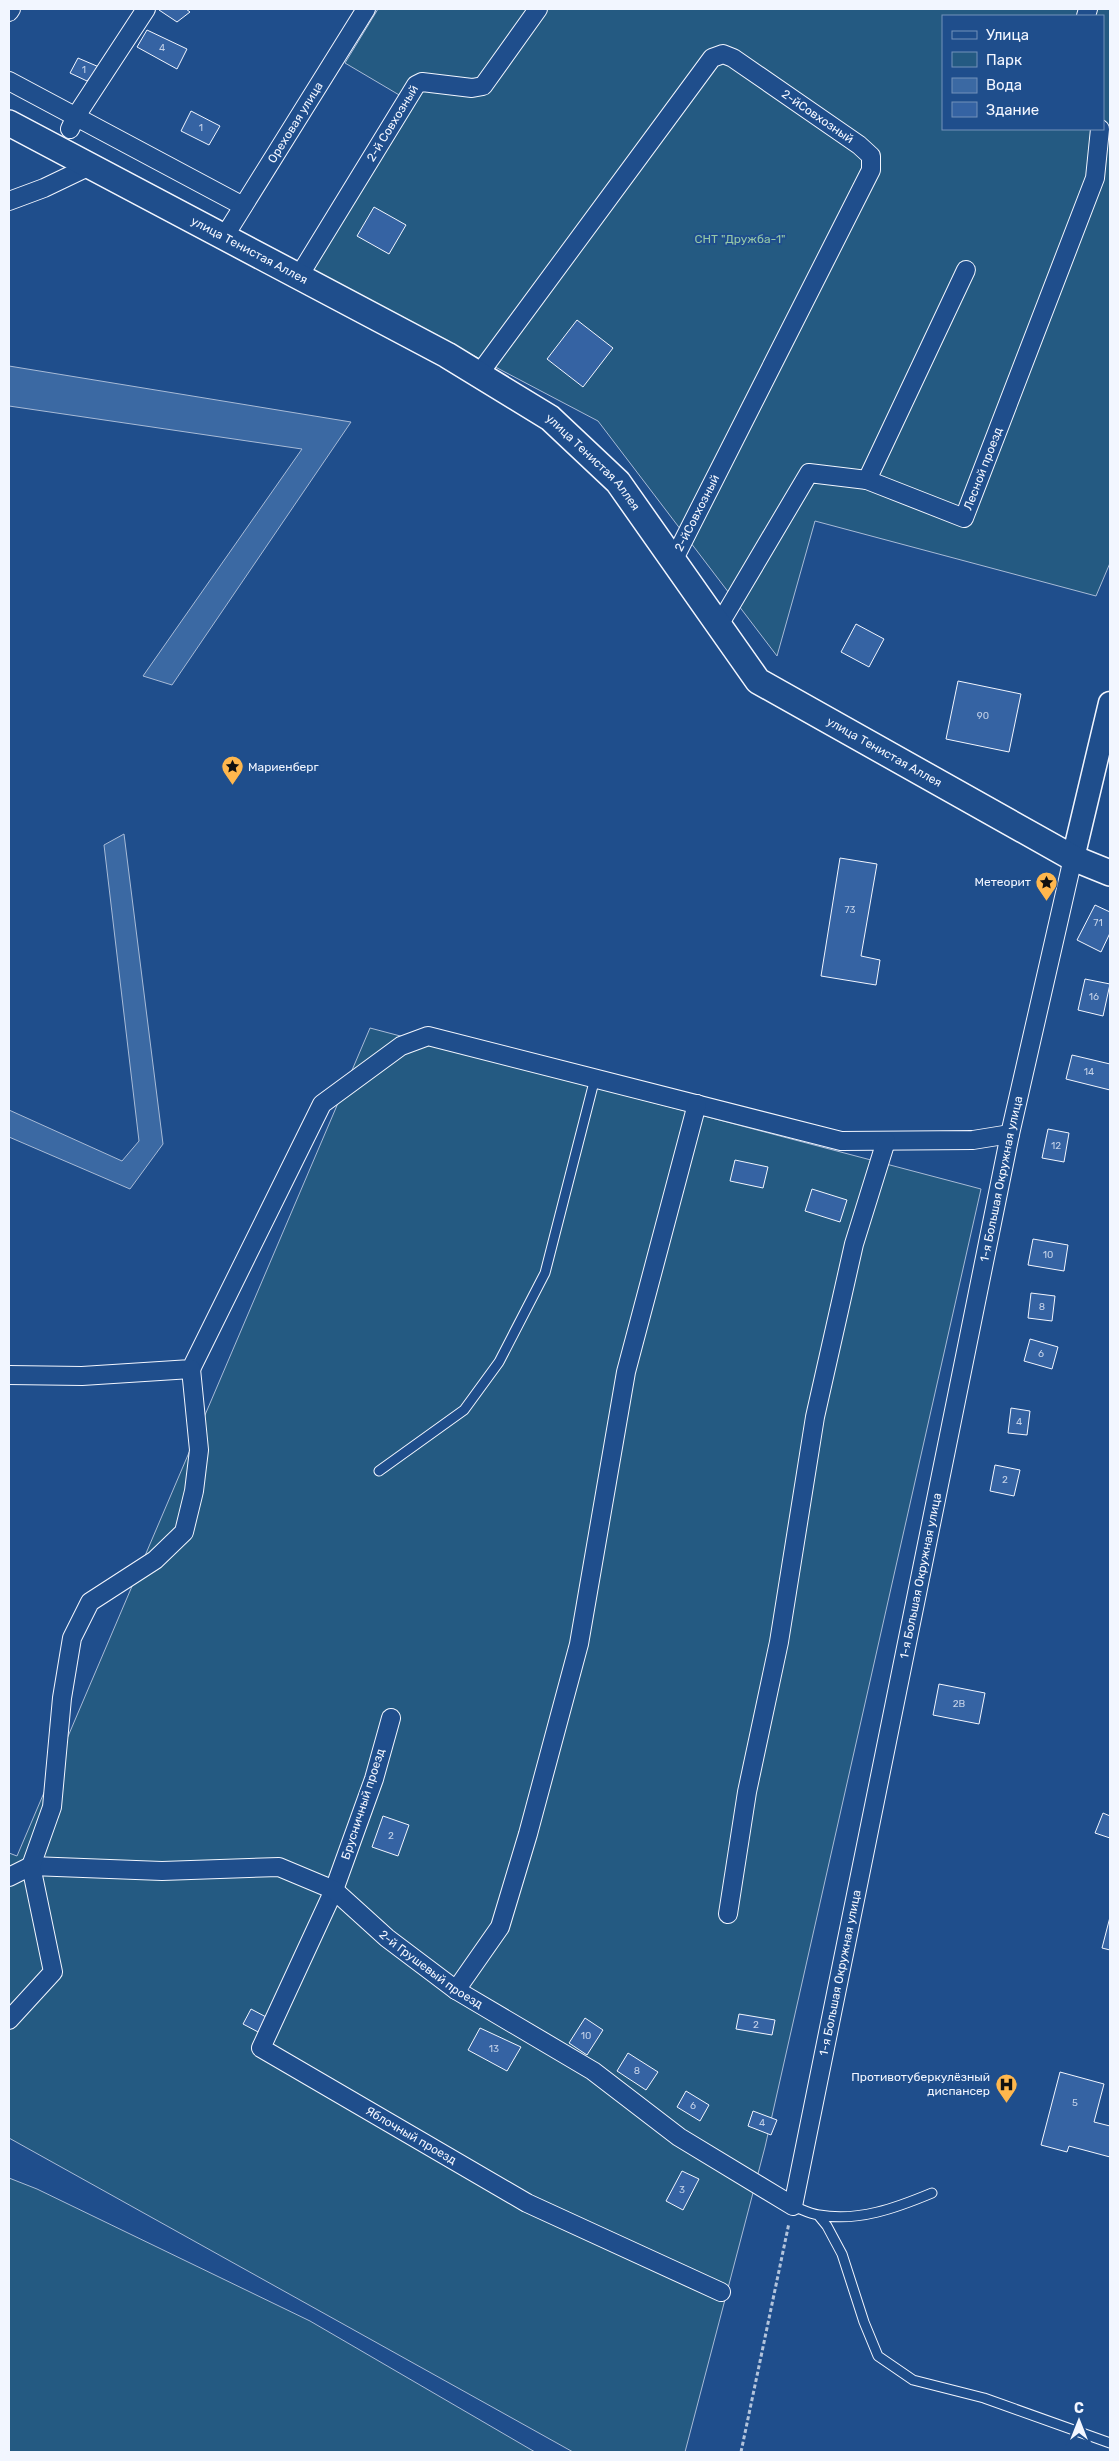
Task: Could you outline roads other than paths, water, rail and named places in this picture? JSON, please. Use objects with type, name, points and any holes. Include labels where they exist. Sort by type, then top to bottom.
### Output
[{"type":"main road","name":"улица Тенистая Аллея","points":[[9,123],[447,354],[550,418],[618,482],[758,681],[1073,858],[1110,873]]},
{"type":"street","points":[[73,123],[146,9]]},
{"type":"street","name":"Ореховая улица","points":[[224,237],[366,9]]},
{"type":"street","name":"2-й Совхозный","points":[[299,276],[416,85],[422,82],[472,88],[483,86],[538,9]]},
{"type":"street","name":"2-йСовхозный","points":[[479,374],[712,58],[723,54],[733,58],[859,145],[871,156],[871,170],[673,561]]},
{"type":"street","points":[[9,81],[73,123],[243,206]]},
{"type":"street","name":"Лесной проезд","points":[[719,625],[810,473],[867,480],[964,518],[1095,178],[1100,130]]},
{"type":"street","points":[[9,201],[44,188],[90,166]]},
{"type":"street","points":[[867,480],[966,270]]},
{"type":"street","name":"1-я Большая Окружная улица","points":[[793,2206],[1010,1134],[1110,703]]},
{"type":"street","points":[[9,2020],[53,1972],[31,1866],[52,1807],[62,1698],[72,1638],[90,1602],[154,1560],[184,1532],[194,1491],[199,1450],[191,1369],[322,1104],[401,1046],[428,1036],[841,1141],[973,1140],[1010,1134]]},
{"type":"street","points":[[456,1990],[500,1926],[528,1834],[578,1644],[626,1372],[697,1104]]},
{"type":"street","points":[[728,1914],[747,1792],[779,1642],[815,1417],[854,1244],[886,1141]]},
{"type":"street","points":[[9,1375],[82,1376],[191,1369]]},
{"type":"street","name":"Брусничный проезд","points":[[334,1890],[374,1779],[391,1718]]},
{"type":"street","points":[[9,1877],[31,1866]]},
{"type":"street","name":"2-й Грушевый проезд","points":[[31,1866],[162,1871],[279,1867],[334,1890],[387,1938],[456,1990],[593,2071],[679,2136],[793,2206]]},
{"type":"street","name":"Яблочный проезд","points":[[334,1890],[261,2048],[528,2203],[721,2292]]},
{"type":"lane","points":[[379,1471],[464,1410],[499,1362],[544,1273],[595,1078]]},
{"type":"lane","points":[[793,2206],[818,2215],[855,2216],[884,2212],[932,2193]]},
{"type":"lane","points":[[818,2215],[827,2226],[842,2254],[864,2322],[878,2356],[912,2380],[984,2398],[1110,2443]]},
{"type":"water","points":[[9,366],[351,422],[172,685],[143,676],[302,449],[9,406]]},
{"type":"water","points":[[124,834],[163,1144],[130,1189],[9,1137],[9,1110],[122,1161],[139,1141],[104,845]]},
{"type":"place","name":"Мариенберг","points":[[232,786]]},
{"type":"place","name":"Метеорит","points":[[1047,901]]},
{"type":"place","name":"Противотуберкулёзный диспансер","points":[[1006,2103]]},
{"type":"park label","name":"СНТ \"Дружба-1\"","points":[[740,239]]}]
